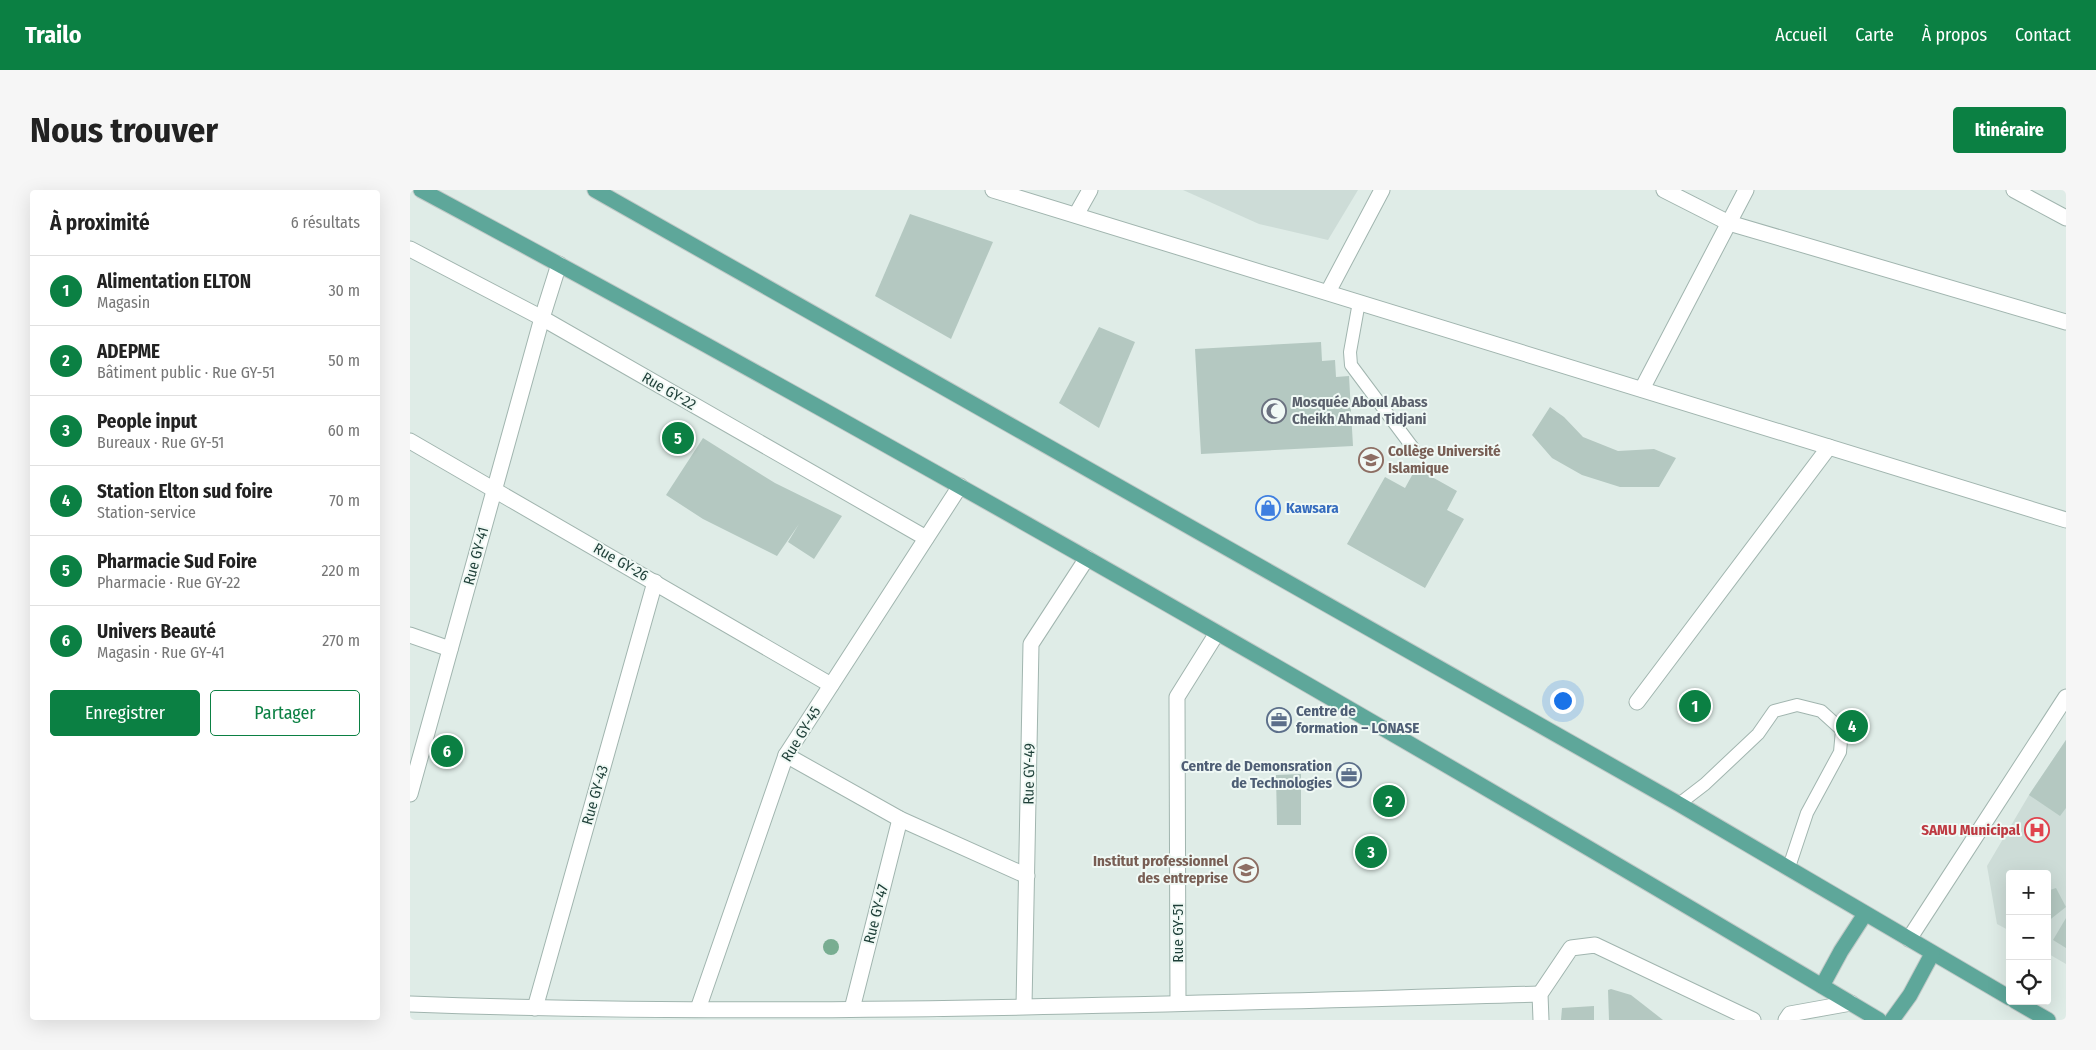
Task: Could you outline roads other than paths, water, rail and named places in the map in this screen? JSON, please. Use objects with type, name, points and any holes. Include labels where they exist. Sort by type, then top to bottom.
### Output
[{"type":"main road","points":[[421,190],[559,264],[1087,558],[1550,824],[1879,1020]]},
{"type":"main road","points":[[595,190],[1679,804],[2006,996]]},
{"type":"main road","points":[[1822,986],[1841,951],[1865,914]]},
{"type":"main road","points":[[1892,1020],[1910,995],[1932,954]]},
{"type":"main road","points":[[2022,1005],[2048,1020]]},
{"type":"street","points":[[993,190],[2066,520]]},
{"type":"street","points":[[1076,215],[1090,190]]},
{"type":"street","points":[[1328,292],[1382,190]]},
{"type":"street","points":[[1664,190],[1729,223],[2066,322]]},
{"type":"street","points":[[1642,389],[1746,190]]},
{"type":"street","points":[[2014,190],[2066,218]]},
{"type":"street","name":"Rue GY-22","points":[[410,249],[542,318],[926,538]]},
{"type":"street","name":"Rue GY-41","points":[[410,794],[494,488],[559,264]]},
{"type":"street","name":"Rue GY-26","points":[[410,440],[831,685]]},
{"type":"street","points":[[1637,702],[1829,447]]},
{"type":"street","name":"Rue GY-45","points":[[698,1009],[786,755],[960,486]]},
{"type":"street","name":"Rue GY-49","points":[[1024,1006],[1032,644],[1087,558]]},
{"type":"street","name":"Rue GY-43","points":[[535,1008],[655,582]]},
{"type":"street","name":"Rue GY-51","points":[[1178,1004],[1177,697],[1217,633]]},
{"type":"street","points":[[410,635],[450,649]]},
{"type":"street","points":[[1910,939],[2066,697]]},
{"type":"street","points":[[786,755],[900,819],[1027,876]]},
{"type":"street","name":"Rue GY-47","points":[[852,1009],[900,819]]},
{"type":"street","points":[[1541,1020],[1540,994],[1571,948],[1595,945],[1753,1020]]},
{"type":"street","points":[[410,1004],[535,1008],[852,1009],[1178,1004],[1540,994]]},
{"type":"street","points":[[1786,1020],[1790,1014],[1851,1004]]},
{"type":"lane","points":[[1359,302],[1350,352],[1351,366],[1413,448]]},
{"type":"lane","points":[[1679,804],[1705,784],[1758,734],[1774,711],[1797,706],[1821,711],[1842,730],[1840,752],[1807,813],[1789,868]]},
{"type":"place","name":"Mosquée Aboul Abass Cheikh Ahmad Tidjani","points":[[1274,411]]},
{"type":"place","name":"Pharmacie Sud Foire","points":[[678,438]]},
{"type":"place","name":"Collège Université Islamique","points":[[1371,460]]},
{"type":"place","name":"Kawsara","points":[[1268,508]]},
{"type":"place","name":"Alimentation ELTON","points":[[1695,706]]},
{"type":"place","name":"Centre de formation – LONASE","points":[[1279,720]]},
{"type":"place","name":"Station Elton sud foire","points":[[1852,726]]},
{"type":"place","name":"Univers Beauté","points":[[447,751]]},
{"type":"place","name":"Centre de Demonsration de Technologies","points":[[1349,775]]},
{"type":"place","name":"ADEPME","points":[[1389,801]]},
{"type":"place","name":"SAMU Municipal","points":[[2037,830]]},
{"type":"place","name":"People input","points":[[1371,852]]},
{"type":"place","name":"Institut professionnel des entreprise","points":[[1246,870]]}]
